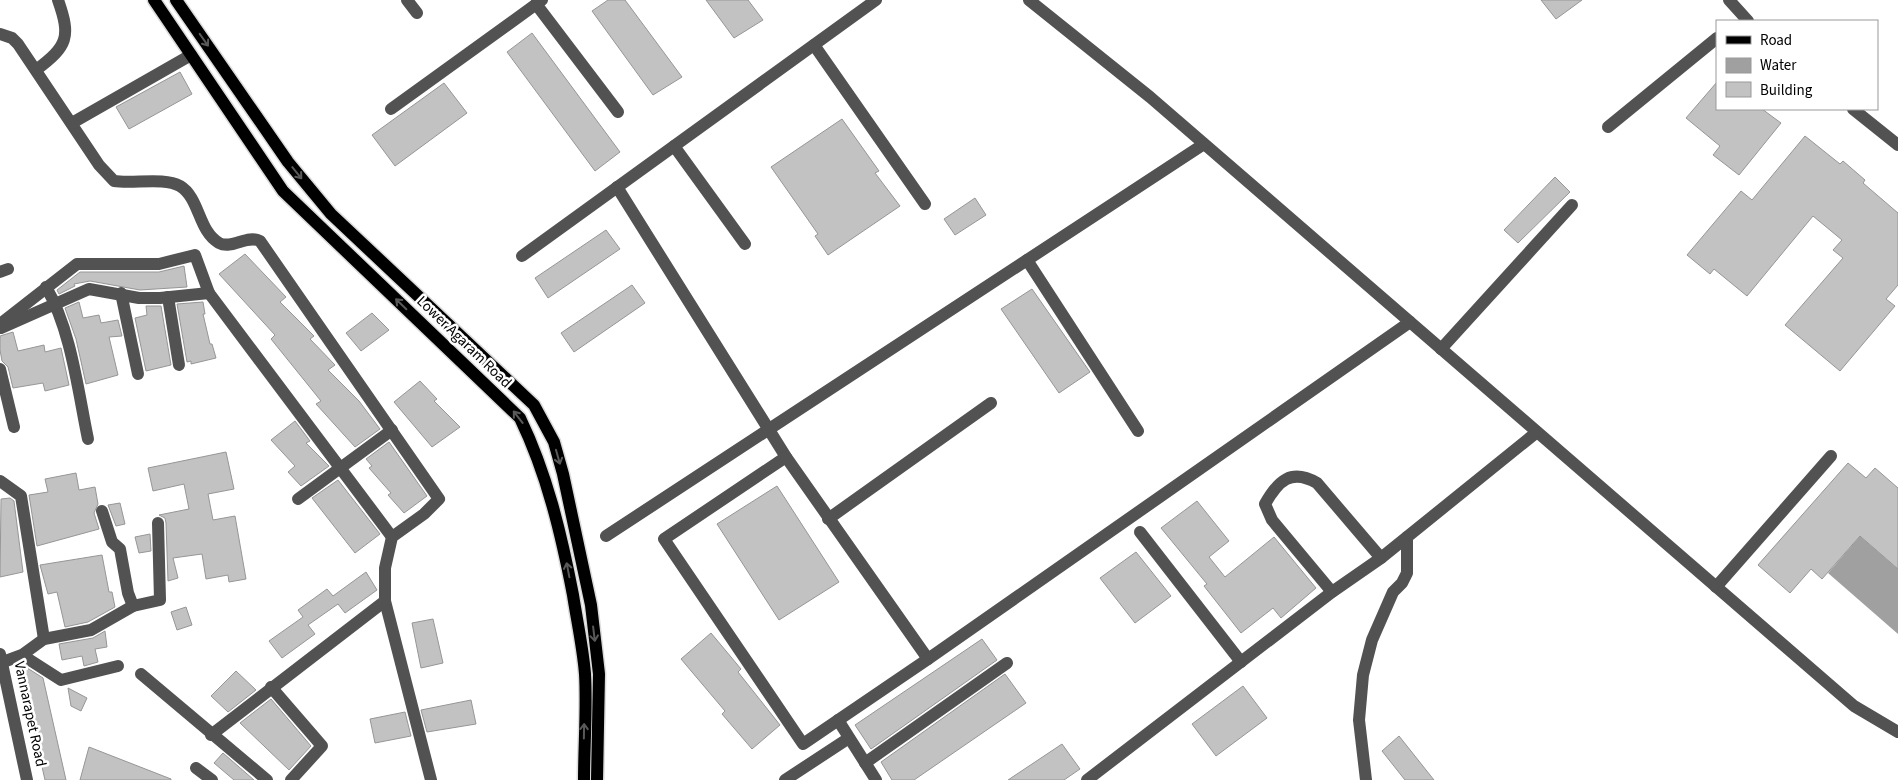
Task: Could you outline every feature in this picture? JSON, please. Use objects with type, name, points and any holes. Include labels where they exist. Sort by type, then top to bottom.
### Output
[{"type":"main road","name":"Lower Agaram Road","points":[[154,0],[283,191],[520,418],[536,452],[547,482],[578,622],[585,674],[584,780]]},
{"type":"main road","name":"Lower Agaram Road","points":[[176,0],[288,162],[331,214],[534,405],[554,442],[563,474],[591,605],[599,674],[597,780]]},
{"type":"street","points":[[36,70],[56,55],[64,42],[66,26],[58,0]]},
{"type":"street","points":[[408,0],[416,12]]},
{"type":"street","points":[[522,256],[876,0]]},
{"type":"street","points":[[1029,0],[1150,97],[1854,706],[1898,732]]},
{"type":"street","points":[[1729,0],[1743,19]]},
{"type":"street","points":[[392,108],[539,2],[618,112]]},
{"type":"street","points":[[0,34],[12,38],[18,44],[99,165],[114,181],[165,182],[180,186],[187,193],[210,235],[221,244],[229,245],[252,239],[260,241],[439,499],[424,514],[392,537],[385,568],[385,601],[431,780]]},
{"type":"street","points":[[1608,127],[1716,39]]},
{"type":"street","points":[[814,44],[925,204]]},
{"type":"street","points":[[72,123],[191,55]]},
{"type":"street","points":[[1855,110],[1898,146]]},
{"type":"street","points":[[606,536],[1204,144]]},
{"type":"street","points":[[674,146],[745,244]]},
{"type":"street","points":[[617,187],[768,430],[828,519],[928,659]]},
{"type":"street","points":[[1441,349],[1572,205]]},
{"type":"street","points":[[0,324],[77,264],[159,264],[195,255],[209,292],[392,537]]},
{"type":"street","points":[[1027,260],[1138,431]]},
{"type":"street","points":[[46,287],[56,305],[66,339],[88,439]]},
{"type":"street","points":[[0,328],[89,289],[121,293],[139,298],[209,292]]},
{"type":"street","points":[[121,293],[138,374]]},
{"type":"street","points":[[168,297],[179,365]]},
{"type":"street","points":[[786,457],[664,539],[803,744],[928,659],[1410,322]]},
{"type":"street","points":[[0,369],[14,427]]},
{"type":"street","points":[[828,519],[991,403]]},
{"type":"street","points":[[298,499],[392,430]]},
{"type":"street","points":[[1087,780],[1332,592],[1381,558],[1537,432]]},
{"type":"street","points":[[1716,587],[1831,456]]},
{"type":"street","points":[[1332,592],[1272,520],[1265,504],[1274,488],[1282,481],[1294,476],[1308,478],[1317,483],[1381,558]]},
{"type":"street","points":[[0,481],[21,496],[44,638]]},
{"type":"street","points":[[102,511],[112,542],[120,549],[128,593],[133,606]]},
{"type":"street","points":[[1,658],[22,655],[44,638],[91,630],[133,606],[160,600],[158,523]]},
{"type":"street","points":[[1140,532],[1241,662]]},
{"type":"street","points":[[1366,780],[1359,720],[1362,675],[1372,640],[1393,592],[1402,583],[1407,573],[1407,537]]},
{"type":"street","points":[[212,734],[385,601]]},
{"type":"street","points":[[22,655],[61,680],[118,666]]},
{"type":"street","name":"Vannarapet Road","points":[[1,658],[4,690],[27,780]]},
{"type":"street","points":[[866,763],[1007,663]]},
{"type":"street","points":[[141,674],[267,780]]},
{"type":"street","points":[[271,687],[322,746],[291,780]]},
{"type":"street","points":[[838,720],[876,780]]},
{"type":"street","points":[[785,780],[849,738]]},
{"type":"street","points":[[196,768],[212,780]]},
{"type":"water","points":[[1860,536],[1898,569],[1898,634],[1828,573]]},
{"type":"building","points":[[608,0],[625,0],[682,77],[653,95],[592,11]]},
{"type":"building","points":[[706,0],[748,0],[763,20],[734,38]]},
{"type":"building","points":[[1541,0],[1582,0],[1556,19]]},
{"type":"building","points":[[532,33],[620,152],[595,171],[507,52]]},
{"type":"building","points":[[180,72],[192,94],[129,129],[116,107]]},
{"type":"building","points":[[444,83],[467,113],[395,166],[372,135]]},
{"type":"building","points":[[1716,83],[1716,110],[1763,110],[1781,123],[1739,175],[1713,155],[1720,146],[1686,118]]},
{"type":"building","points":[[842,119],[879,171],[875,173],[900,206],[828,255],[815,236],[818,234],[771,167]]},
{"type":"building","points":[[1805,136],[1840,164],[1843,161],[1865,180],[1863,183],[1898,213],[1898,285],[1886,299],[1895,306],[1840,371],[1785,325],[1843,258],[1833,250],[1842,240],[1813,216],[1747,296],[1714,269],[1710,274],[1687,255],[1741,191],[1752,200]]},
{"type":"building","points":[[1555,177],[1570,192],[1518,243],[1504,230]]},
{"type":"building","points":[[975,198],[986,215],[955,235],[944,219]]},
{"type":"building","points":[[606,230],[620,249],[548,298],[535,278]]},
{"type":"building","points":[[245,254],[286,297],[280,302],[314,336],[310,339],[335,365],[328,370],[359,401],[380,429],[355,447],[316,404],[321,401],[271,339],[275,335],[219,274]]},
{"type":"building","points":[[184,266],[187,287],[140,290],[90,281],[74,284],[75,286],[59,294],[57,290],[80,272],[159,272]]},
{"type":"building","points":[[632,285],[645,303],[574,352],[561,333]]},
{"type":"building","points":[[1032,289],[1090,372],[1059,393],[1001,309]]},
{"type":"building","points":[[79,302],[83,318],[99,315],[101,323],[118,320],[122,336],[109,337],[118,375],[86,384],[76,339],[65,308]]},
{"type":"building","points":[[203,302],[205,314],[203,314],[210,344],[212,344],[216,358],[191,364],[191,361],[187,362],[177,304]]},
{"type":"building","points":[[146,306],[161,306],[171,365],[146,371],[135,318],[147,315]]},
{"type":"building","points":[[372,313],[389,330],[361,351],[346,333]]},
{"type":"building","points":[[13,332],[18,351],[44,345],[45,352],[61,348],[69,385],[45,391],[43,383],[13,388],[8,367],[2,361],[0,336]]},
{"type":"building","points":[[420,381],[437,399],[434,401],[460,427],[432,447],[394,402]]},
{"type":"building","points":[[295,421],[310,441],[306,443],[329,466],[301,486],[288,472],[295,466],[271,440]]},
{"type":"building","points":[[389,442],[427,496],[404,513],[388,495],[391,493],[369,468],[372,466],[366,459]]},
{"type":"building","points":[[226,452],[234,489],[208,494],[213,520],[235,516],[246,579],[229,582],[228,575],[206,579],[202,554],[173,558],[178,578],[168,581],[166,523],[165,518],[159,515],[189,509],[184,484],[153,491],[148,468]]},
{"type":"building","points":[[1848,463],[1866,478],[1875,468],[1898,488],[1898,569],[1860,536],[1822,579],[1811,569],[1790,593],[1758,565]]},
{"type":"building","points":[[76,473],[79,490],[95,487],[98,504],[94,513],[99,529],[37,546],[29,495],[48,492],[45,479]]},
{"type":"building","points":[[338,480],[380,534],[355,553],[312,498]]},
{"type":"building","points":[[777,486],[839,582],[779,620],[717,524]]},
{"type":"building","points":[[10,498],[14,501],[23,572],[0,577],[1,499]]},
{"type":"building","points":[[1197,501],[1229,541],[1209,557],[1225,577],[1274,537],[1316,588],[1281,618],[1273,608],[1241,633],[1204,586],[1207,584],[1161,528]]},
{"type":"building","points":[[120,503],[125,524],[116,526],[108,505]]},
{"type":"building","points":[[150,534],[151,551],[139,553],[135,537]]},
{"type":"building","points":[[1136,552],[1171,596],[1135,623],[1100,578]]},
{"type":"building","points":[[102,555],[109,592],[112,592],[115,607],[88,622],[65,627],[57,592],[48,594],[40,565]]},
{"type":"building","points":[[366,572],[377,590],[345,613],[338,604],[308,625],[315,634],[282,658],[269,641],[303,617],[298,610],[327,589],[333,596]]},
{"type":"building","points":[[186,607],[192,625],[177,630],[171,612]]},
{"type":"building","points":[[433,619],[443,663],[421,668],[412,623]]},
{"type":"building","points":[[105,631],[107,647],[95,649],[98,662],[84,666],[82,656],[62,660],[59,644],[93,638]]},
{"type":"building","points":[[711,633],[741,669],[738,672],[780,725],[752,749],[722,714],[725,711],[681,659]]},
{"type":"building","points":[[982,639],[997,660],[871,749],[855,725]]},
{"type":"building","points":[[21,664],[43,678],[66,780],[45,780],[19,665]]},
{"type":"building","points":[[236,671],[256,690],[228,712],[211,696]]},
{"type":"building","points":[[1005,674],[1026,703],[914,780],[892,780],[881,762]]},
{"type":"building","points":[[1243,686],[1267,718],[1216,756],[1192,724]]},
{"type":"building","points":[[68,688],[87,698],[81,711],[71,706]]},
{"type":"building","points":[[271,699],[311,746],[289,770],[240,723]]},
{"type":"building","points":[[471,700],[476,724],[427,732],[421,710]]},
{"type":"building","points":[[405,712],[411,736],[375,743],[370,719]]},
{"type":"building","points":[[1399,736],[1434,780],[1405,780],[1382,751]]},
{"type":"building","points":[[1062,744],[1080,769],[1064,780],[1008,780]]},
{"type":"building","points":[[89,747],[171,779],[171,780],[80,780]]},
{"type":"building","points":[[223,753],[254,780],[234,780],[214,763]]}]
